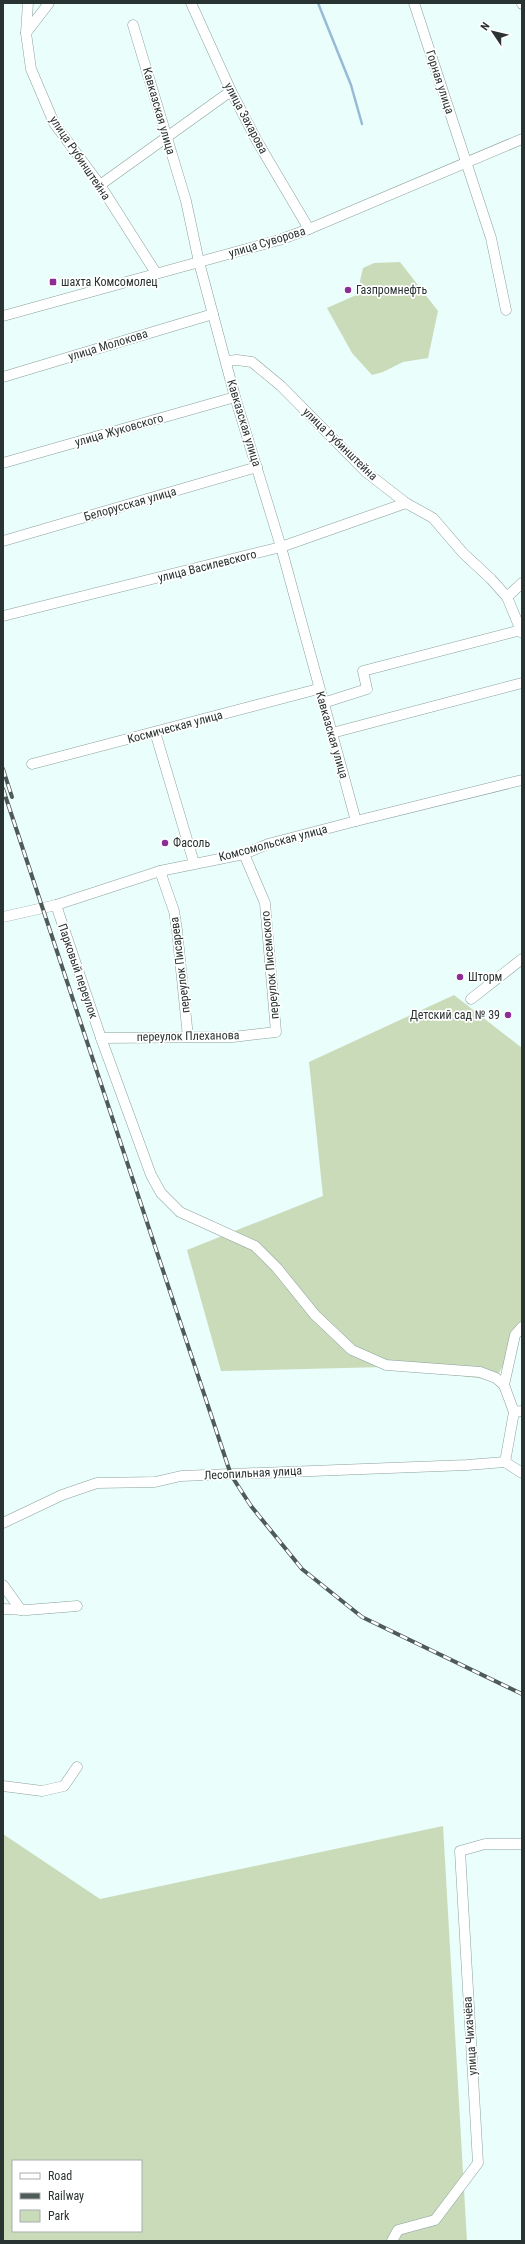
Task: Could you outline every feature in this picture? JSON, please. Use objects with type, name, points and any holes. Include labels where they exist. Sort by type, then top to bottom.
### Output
[{"type":"street","name":"улица Рубинштейна","points":[[28,3],[26,33],[31,69],[54,123],[100,185],[156,273]]},
{"type":"street","points":[[26,33],[49,3]]},
{"type":"street","name":"улица Захарова","points":[[191,3],[231,90],[257,141],[309,229]]},
{"type":"street","name":"Горная улица","points":[[414,3],[491,238],[506,310]]},
{"type":"street","name":"Кавказская улица","points":[[133,26],[186,201],[199,262],[235,397],[281,547],[318,690],[332,733],[356,821]]},
{"type":"street","points":[[100,185],[231,90]]},
{"type":"street","name":"улица Суворова","points":[[3,316],[199,262],[309,229],[466,161],[522,140]]},
{"type":"street","name":"улица Молокова","points":[[3,377],[213,314]]},
{"type":"street","name":"улица Рубинштейна","points":[[226,361],[237,360],[252,362],[281,386],[366,472],[406,503],[433,518],[462,553],[491,578],[507,597],[521,632]]},
{"type":"street","name":"улица Жуковского","points":[[3,462],[235,397]]},
{"type":"street","name":"Белорусская улица","points":[[3,541],[257,467]]},
{"type":"street","name":"улица Василевского","points":[[3,616],[281,547],[406,503]]},
{"type":"street","points":[[507,597],[522,583]]},
{"type":"street","points":[[322,703],[367,690],[363,671],[521,632]]},
{"type":"street","points":[[332,733],[522,683]]},
{"type":"street","name":"Космическая улица","points":[[32,764],[318,690]]},
{"type":"street","points":[[155,732],[194,863]]},
{"type":"street","name":"Комсомольская улица","points":[[3,917],[56,905],[160,871],[244,854],[268,844],[522,780]]},
{"type":"street","name":"переулок Писемского","points":[[244,854],[265,903],[276,1032]]},
{"type":"street","name":"переулок Писарева","points":[[160,871],[174,911],[188,1037]]},
{"type":"street","name":"Парковый переулок","points":[[56,905],[101,1038],[151,1175],[161,1193],[180,1212],[255,1246],[276,1268],[315,1315],[352,1350],[386,1365],[480,1372],[496,1378],[504,1385]]},
{"type":"street","points":[[471,999],[522,959]]},
{"type":"street","name":"переулок Плеханова","points":[[101,1038],[233,1037],[276,1032]]},
{"type":"street","points":[[522,1327],[515,1335],[504,1385],[518,1412],[505,1462],[522,1473]]},
{"type":"street","name":"Лесопильная улица","points":[[6,1521],[62,1495],[97,1483],[155,1482],[181,1476],[466,1465],[505,1462]]},
{"type":"street","points":[[3,1585],[21,1610]]},
{"type":"street","points":[[3,1609],[21,1610],[77,1606]]},
{"type":"street","points":[[3,1786],[42,1791],[64,1786],[77,1767]]},
{"type":"street","name":"улица Чихачёва","points":[[392,2241],[398,2230],[435,2220],[478,2163],[460,1851],[485,1844],[522,1844]]},
{"type":"green space","points":[[400,262],[438,311],[428,358],[403,362],[383,372],[372,375],[352,353],[327,308],[363,292],[360,281],[363,268],[374,263]]},
{"type":"green space","points":[[454,995],[522,1048],[522,1332],[495,1380],[384,1367],[221,1371],[187,1250],[323,1196],[309,1062]]},
{"type":"green space","points":[[443,1826],[467,2241],[3,2241],[3,1834],[100,1899]]},
{"type":"waterway","points":[[318,3],[351,85],[362,124]]},
{"type":"railway","points":[[3,769],[12,797]]},
{"type":"railway","points":[[3,789],[231,1475],[251,1506],[302,1569],[362,1617],[522,1694]]},
{"type":"place","name":"шахта Комсомолец","points":[[53,282]]},
{"type":"place","name":"Газпромнефть","points":[[348,290]]},
{"type":"place","name":"Фасоль","points":[[165,843]]},
{"type":"place","name":"Шторм","points":[[460,977]]},
{"type":"place","name":"Детский сад № 39","points":[[508,1015]]}]
